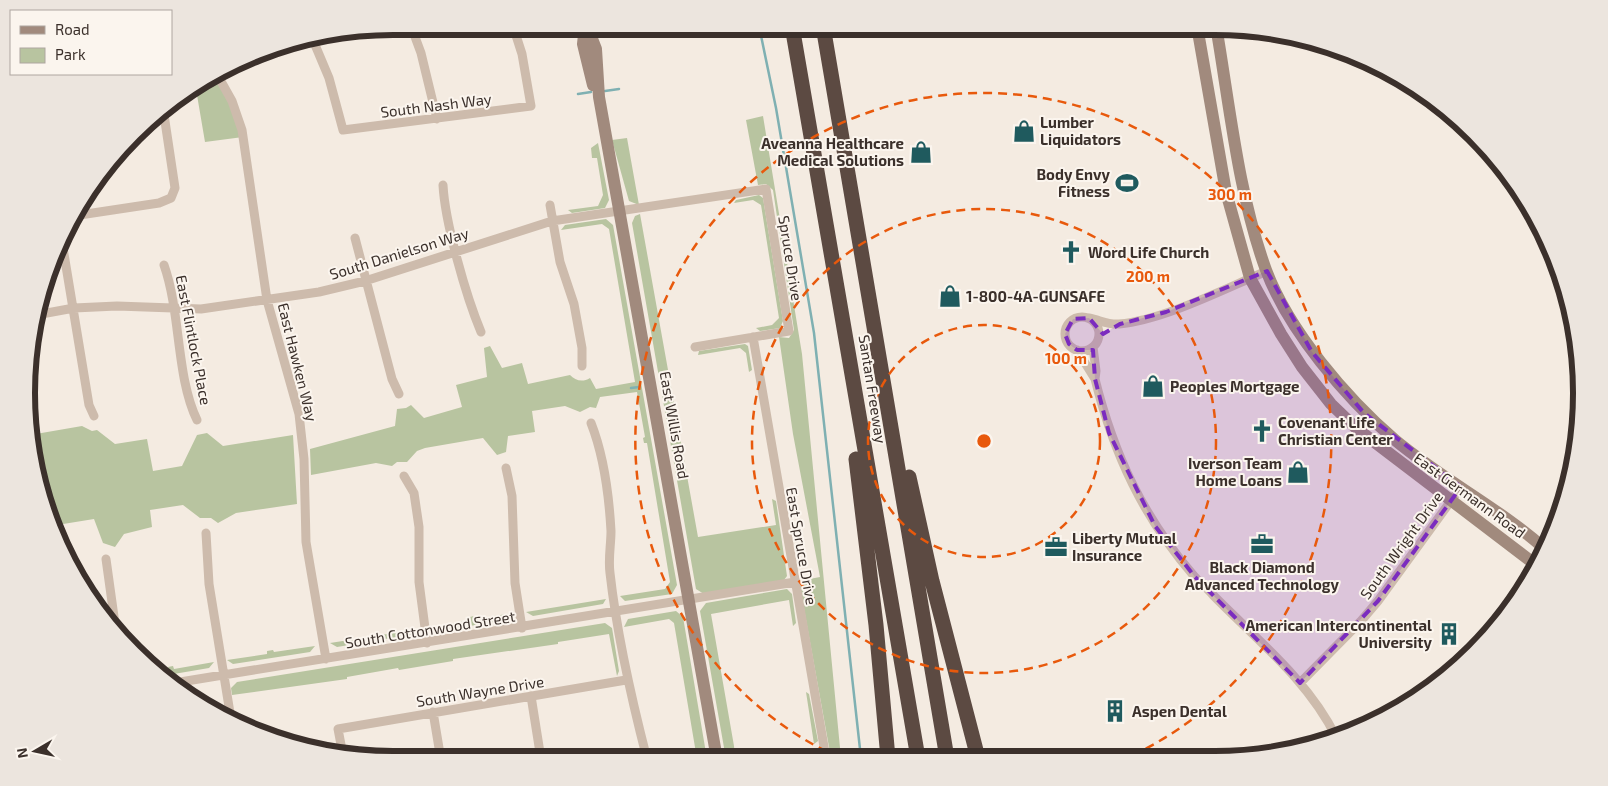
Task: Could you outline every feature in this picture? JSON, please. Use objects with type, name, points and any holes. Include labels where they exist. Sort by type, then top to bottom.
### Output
[{"type":"highway","name":"Santan Freeway","points":[[794,35],[844,318],[917,751]]},
{"type":"highway","name":"Santan Freeway","points":[[825,35],[947,751]]},
{"type":"highway","points":[[844,318],[842,358],[865,529],[887,751]]},
{"type":"highway","points":[[888,407],[902,445],[932,581],[976,751]]},
{"type":"main road","name":"East Willis Road","points":[[584,35],[583,44],[593,84],[599,97],[621,211],[716,751]]},
{"type":"main road","name":"East Germann Road","points":[[1199,35],[1226,192],[1250,278],[1281,334],[1331,404],[1375,444],[1531,561]]},
{"type":"main road","name":"East Germann Road","points":[[1218,35],[1253,229],[1267,271],[1312,352],[1364,413],[1397,442],[1524,530],[1539,544]]},
{"type":"street","points":[[414,35],[421,53],[437,119]]},
{"type":"street","name":"South Nash Way","points":[[315,44],[330,78],[343,130],[531,106],[522,54],[516,35]]},
{"type":"street","name":"East Hawken Way","points":[[220,80],[232,101],[242,130],[268,300],[299,414],[304,459],[306,542],[326,659]]},
{"type":"street","points":[[83,214],[159,202],[171,198],[176,188],[165,118]]},
{"type":"street","points":[[442,185],[443,197],[456,250],[481,332]]},
{"type":"street","name":"South Danielson Way","points":[[44,314],[74,308],[117,306],[201,309],[319,292],[365,281],[456,250],[552,221],[766,189]]},
{"type":"street","name":"Spruce Drive","points":[[753,337],[789,331],[766,189]]},
{"type":"street","points":[[550,205],[560,262],[574,304],[582,348],[582,366]]},
{"type":"street","points":[[355,238],[392,379],[399,394]]},
{"type":"street","points":[[64,252],[89,405],[94,416]]},
{"type":"street","name":"East Flintlock Place","points":[[164,265],[175,309],[190,406],[197,420]]},
{"type":"street","points":[[1120,324],[1078,317],[1072,319],[1066,328],[1066,339],[1072,348],[1086,350],[1093,347],[1099,337],[1120,324],[1166,312],[1267,271]]},
{"type":"street","points":[[1089,318],[1098,326],[1099,337]]},
{"type":"street","points":[[695,347],[753,337]]},
{"type":"street","name":"East Spruce Drive","points":[[753,337],[825,751]]},
{"type":"street","points":[[1093,347],[1096,371],[1095,380]]},
{"type":"street","points":[[1078,350],[1095,380],[1109,433],[1124,468],[1165,542],[1195,577],[1311,695],[1332,731]]},
{"type":"street","points":[[590,423],[599,442],[608,501],[611,532],[609,569],[626,680],[644,751]]},
{"type":"street","points":[[506,468],[512,496],[515,583],[522,628]]},
{"type":"street","points":[[404,476],[414,493],[419,527],[419,582],[427,642]]},
{"type":"street","name":"South Wright Drive","points":[[1300,683],[1378,601],[1461,486]]},
{"type":"street","points":[[206,533],[209,584],[230,711]]},
{"type":"street","points":[[106,559],[114,617]]},
{"type":"street","name":"South Cottonwood Street","points":[[181,682],[522,628],[794,582]]},
{"type":"street","name":"South Wayne Drive","points":[[342,747],[338,729],[626,680]]},
{"type":"street","points":[[531,696],[540,751]]},
{"type":"street","points":[[433,712],[440,751]]},
{"type":"highlighted area","points":[[1267,271],[1312,352],[1364,413],[1461,487],[1378,601],[1300,683],[1195,577],[1155,526],[1109,433],[1095,379],[1093,350],[1077,350],[1069,344],[1065,334],[1073,319],[1089,318],[1103,334],[1120,324],[1166,312]]},
{"type":"green space","points":[[220,80],[243,137],[205,142],[197,95],[193,96]]},
{"type":"green space","points":[[763,116],[802,354],[840,751],[830,751],[799,581],[820,577],[793,434],[779,337],[789,338],[794,330],[773,190],[766,184],[758,185],[746,120]]},
{"type":"green space","points":[[627,138],[639,205],[629,201],[612,140]]},
{"type":"green space","points":[[598,143],[609,200],[605,208],[572,213],[568,210],[598,206],[603,195],[597,158],[592,158],[591,148]]},
{"type":"green space","points":[[759,195],[763,198],[783,321],[780,328],[760,331],[756,328],[772,325],[779,318],[761,205],[753,200],[734,203],[736,200]]},
{"type":"green space","points":[[640,214],[698,537],[776,525],[772,499],[776,501],[787,576],[784,580],[704,594],[696,589],[632,223],[635,216]]},
{"type":"green space","points":[[606,219],[613,225],[677,585],[672,594],[625,601],[620,596],[665,589],[670,582],[647,443],[644,443],[643,438],[645,437],[637,392],[600,397],[596,408],[590,407],[580,412],[565,406],[532,411],[535,432],[508,436],[506,452],[497,455],[483,438],[425,448],[417,451],[407,462],[397,462],[392,466],[376,463],[311,475],[310,449],[395,426],[397,409],[406,408],[411,405],[424,418],[462,407],[456,385],[487,377],[484,348],[490,346],[502,368],[522,363],[528,384],[570,375],[579,380],[590,378],[596,389],[635,382],[609,229],[602,224],[561,230],[565,225]]},
{"type":"green space","points":[[745,344],[748,346],[752,370],[749,372],[746,353],[740,348],[698,355],[699,351]]},
{"type":"green space","points":[[82,426],[92,431],[97,430],[115,444],[147,439],[153,471],[182,466],[197,435],[207,433],[223,446],[293,435],[297,504],[236,513],[218,523],[211,518],[200,518],[183,505],[150,510],[152,527],[124,534],[115,547],[103,543],[94,519],[60,525],[47,486],[37,434]]},
{"type":"green space","points":[[787,589],[792,594],[796,623],[793,626],[789,600],[711,614],[734,751],[725,751],[700,611],[706,603]]},
{"type":"green space","points":[[606,599],[603,604],[533,616],[526,612]]},
{"type":"green space","points":[[676,611],[683,617],[706,751],[696,751],[674,623],[669,619],[624,627],[628,619]]},
{"type":"green space","points":[[513,613],[507,620],[438,631],[432,627],[466,621],[466,618],[474,616],[475,619]]},
{"type":"green space","points":[[605,623],[612,628],[619,671],[617,676],[609,634],[558,642],[558,644],[453,659],[453,661],[399,670],[398,668],[347,677],[347,679],[232,695],[231,688],[237,682]]},
{"type":"green space","points":[[419,629],[415,634],[337,647],[330,643]]},
{"type":"green space","points":[[315,646],[310,652],[233,664],[227,660],[267,654],[267,651],[273,650],[274,652]]},
{"type":"green space","points":[[214,662],[209,668],[172,674],[166,670],[173,666],[174,669]]},
{"type":"green space","points":[[806,692],[809,694],[818,741],[814,744]]},
{"type":"waterway","points":[[761,35],[776,108],[814,333],[860,751]]},
{"type":"waterway","points":[[605,91],[619,89]]},
{"type":"waterway","points":[[578,94],[591,92]]},
{"type":"waterway","points":[[631,388],[639,387]]},
{"type":"place","name":"Lumber Liquidators","points":[[1024,131]]},
{"type":"place","name":"Aveanna Healthcare Medical Solutions","points":[[921,152]]},
{"type":"place","name":"Body Envy Fitness","points":[[1127,183]]},
{"type":"place","name":"Word Life Church","points":[[1071,252]]},
{"type":"place","name":"1-800-4A-GUNSAFE","points":[[950,296]]},
{"type":"place","name":"Peoples Mortgage","points":[[1153,386]]},
{"type":"place","name":"Covenant Life Christian Center","points":[[1262,431]]},
{"type":"place","name":"Iverson Team Home Loans","points":[[1298,472]]},
{"type":"place","name":"Black Diamond Advanced Technology","points":[[1262,544]]},
{"type":"place","name":"Liberty Mutual Insurance","points":[[1056,547]]},
{"type":"place","name":"American Intercontinental University","points":[[1449,634]]},
{"type":"place","name":"Aspen Dental","points":[[1115,711]]}]
